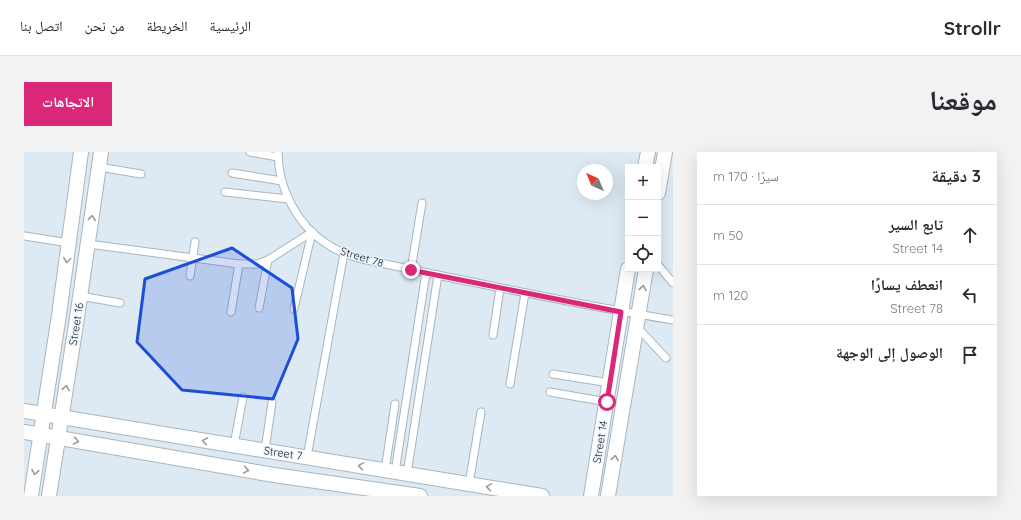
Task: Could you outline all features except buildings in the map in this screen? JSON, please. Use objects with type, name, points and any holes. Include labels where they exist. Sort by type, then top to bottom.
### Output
[{"type":"street","name":"Street 16","points":[[31,496],[59,315],[81,152]]},
{"type":"street","name":"Street 16","points":[[49,496],[101,152]]},
{"type":"street","points":[[646,164],[648,152]]},
{"type":"street","points":[[661,175],[665,152]]},
{"type":"street","name":"Street 14","points":[[591,496],[628,272]]},
{"type":"street","name":"Street 14","points":[[608,496],[645,272]]},
{"type":"street","points":[[59,315],[77,318]]},
{"type":"street","name":"Street 7","points":[[24,411],[542,496]]},
{"type":"street","name":"Street 7","points":[[24,432],[274,475],[420,496]]},
{"type":"lane","points":[[250,152],[278,154]]},
{"type":"lane","name":"Street 78","points":[[278,154],[282,181],[288,199],[298,217],[312,232],[327,244],[344,253],[364,260],[621,312],[637,320],[673,320]]},
{"type":"lane","points":[[99,167],[141,174]]},
{"type":"lane","points":[[232,173],[282,181]]},
{"type":"lane","points":[[225,192],[288,199]]},
{"type":"lane","points":[[411,270],[422,203]]},
{"type":"lane","points":[[88,244],[239,264],[257,264],[268,260],[312,232]]},
{"type":"lane","points":[[294,308],[312,232]]},
{"type":"lane","points":[[25,236],[69,243]]},
{"type":"lane","points":[[190,276],[195,242]]},
{"type":"lane","points":[[307,457],[344,253]]},
{"type":"lane","points":[[259,308],[268,260]]},
{"type":"lane","points":[[231,312],[239,264]]},
{"type":"lane","points":[[661,269],[673,283]]},
{"type":"lane","points":[[395,472],[426,273]]},
{"type":"lane","points":[[395,472],[438,275]]},
{"type":"lane","points":[[493,334],[500,288]]},
{"type":"lane","points":[[510,384],[525,292]]},
{"type":"lane","points":[[80,296],[120,302]]},
{"type":"lane","points":[[637,320],[666,358]]},
{"type":"lane","points":[[553,374],[610,383]]},
{"type":"lane","points":[[550,392],[607,402]]},
{"type":"lane","points":[[234,445],[243,397]]},
{"type":"lane","points":[[265,450],[272,402]]},
{"type":"lane","points":[[395,404],[395,472]]},
{"type":"lane","points":[[469,484],[481,412]]},
{"type":"highlighted area","points":[[232,248],[292,288],[298,339],[273,399],[182,390],[137,342],[145,279]]},
{"type":"route","points":[[411,270],[621,312],[607,402]]}]
